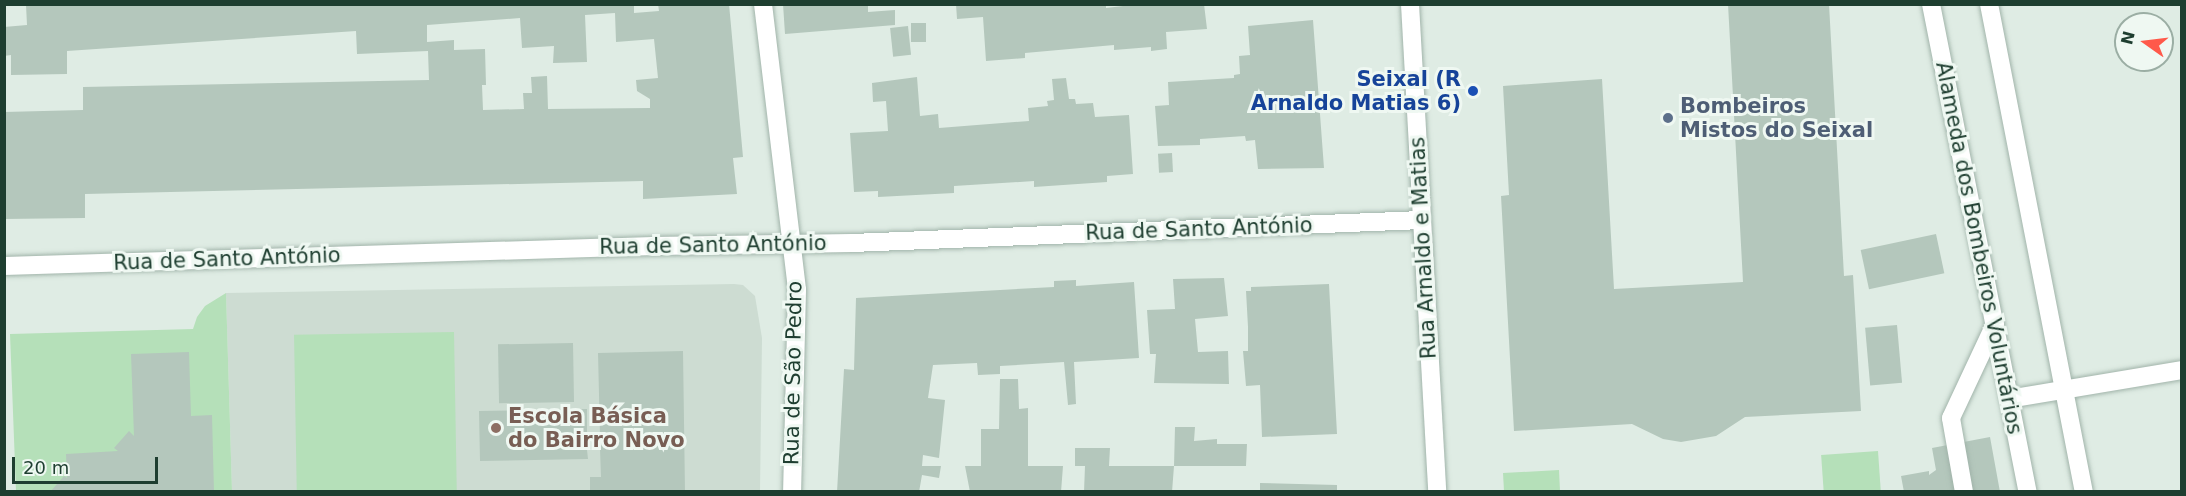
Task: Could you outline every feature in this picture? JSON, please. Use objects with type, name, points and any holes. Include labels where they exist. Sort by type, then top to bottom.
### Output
[{"type":"street","name":"Rua de São Pedro","points":[[763,4],[797,290],[792,492]]},
{"type":"street","name":"Rua Arnaldo e Matias","points":[[1410,4],[1437,492]]},
{"type":"street","points":[[1989,4],[2084,492]]},
{"type":"street","name":"Alameda dos Bombeiros Voluntários","points":[[1934,5],[2028,492]]},
{"type":"street","name":"Rua de Santo António","points":[[4,266],[642,246],[791,245],[1421,220]]},
{"type":"street","points":[[1964,492],[1951,418],[1995,324]]},
{"type":"street","points":[[2009,399],[2181,370]]},
{"type":"shaded area","name":"Escola Básica do Bairro Novo","points":[[743,285],[755,296],[762,338],[760,491],[232,491],[226,293]]},
{"type":"green space","points":[[226,293],[232,491],[16,491],[10,334],[193,329],[197,317],[205,306]]},
{"type":"green space","points":[[454,332],[457,491],[297,492],[294,335]]},
{"type":"green space","points":[[1878,451],[1881,491],[1824,492],[1821,455]]},
{"type":"green space","points":[[1559,470],[1560,491],[1504,491],[1503,473]]},
{"type":"building","points":[[634,4],[634,13],[659,11],[658,4],[729,4],[743,157],[733,158],[737,194],[643,199],[643,181],[85,194],[85,218],[4,219],[4,112],[83,110],[83,87],[429,80],[428,51],[357,54],[356,31],[67,51],[67,74],[11,75],[11,55],[4,56],[4,27],[27,25],[26,5]],"holes":[[[615,13],[616,42],[654,39],[658,78],[636,80],[637,91],[650,99],[650,108],[548,109],[547,76],[531,77],[532,93],[523,93],[524,109],[483,110],[482,85],[486,85],[485,49],[454,50],[454,40],[427,42],[427,25],[520,18],[522,48],[554,46],[553,63],[587,62],[585,15]]]},
{"type":"building","points":[[783,4],[868,4],[868,12],[895,10],[895,25],[785,34]]},
{"type":"building","points":[[956,4],[1106,4],[1106,8],[1140,4],[1204,4],[1207,29],[1166,32],[1167,49],[1151,51],[1151,47],[1114,50],[1114,45],[1025,53],[1025,58],[986,61],[983,17],[957,19]]},
{"type":"building","points":[[1728,4],[1829,4],[1844,276],[1853,275],[1861,411],[1745,417],[1716,436],[1681,442],[1663,439],[1632,424],[1514,431],[1501,196],[1509,195],[1503,86],[1602,79],[1614,289],[1743,282]]},
{"type":"building","points":[[1313,20],[1324,168],[1258,169],[1255,140],[1246,141],[1245,136],[1200,139],[1200,145],[1158,146],[1155,106],[1169,105],[1168,82],[1234,78],[1234,75],[1240,74],[1239,56],[1250,55],[1248,26]]},
{"type":"building","points":[[911,23],[926,23],[926,42],[911,42]]},
{"type":"building","points":[[908,26],[911,55],[893,57],[890,28]]},
{"type":"building","points":[[917,77],[920,116],[938,114],[939,128],[1029,121],[1028,108],[1048,106],[1047,101],[1054,100],[1052,79],[1066,78],[1069,99],[1075,99],[1076,104],[1093,103],[1095,117],[1129,115],[1133,174],[1107,176],[1107,182],[1034,187],[1034,181],[954,186],[954,193],[878,197],[878,191],[854,192],[850,133],[888,131],[886,101],[873,102],[872,83]]},
{"type":"building","points":[[1172,153],[1173,172],[1159,173],[1158,154]]},
{"type":"building","points":[[1936,234],[1944,273],[1869,289],[1861,250]]},
{"type":"building","points":[[1224,278],[1228,316],[1195,319],[1198,352],[1228,351],[1229,384],[1154,383],[1156,354],[1150,354],[1147,310],[1175,309],[1173,279]]},
{"type":"building","points":[[1076,280],[1076,286],[1134,282],[1139,358],[1074,362],[1076,404],[1068,405],[1064,362],[1000,366],[1000,374],[978,375],[977,363],[933,365],[928,398],[945,400],[939,458],[923,455],[922,466],[941,466],[939,478],[922,475],[919,492],[837,492],[844,369],[854,370],[856,298],[1054,287],[1054,281]]},
{"type":"building","points":[[1329,284],[1337,434],[1262,437],[1260,385],[1246,386],[1243,351],[1248,351],[1246,291],[1251,291],[1251,287]]},
{"type":"building","points":[[1897,325],[1902,383],[1870,386],[1865,328]]},
{"type":"building","points":[[573,343],[574,402],[499,403],[498,344]]},
{"type":"building","points":[[683,351],[685,492],[590,492],[590,477],[601,477],[600,449],[587,450],[588,459],[480,461],[479,411],[587,409],[587,436],[600,436],[598,353]]},
{"type":"building","points":[[189,352],[191,416],[212,415],[214,492],[50,492],[64,476],[67,478],[66,454],[118,451],[114,448],[129,431],[134,436],[131,354]]},
{"type":"building","points":[[1000,379],[1018,379],[1019,409],[1028,408],[1028,466],[1063,466],[1061,492],[970,492],[965,466],[981,466],[981,429],[999,429]]},
{"type":"building","points":[[1175,427],[1195,427],[1194,441],[1217,439],[1217,444],[1247,444],[1246,466],[1174,466]]},
{"type":"building","points":[[1990,437],[2000,492],[1904,492],[1901,476],[1929,471],[1929,475],[1936,470],[1932,448]]},
{"type":"building","points":[[1075,448],[1110,448],[1109,466],[1174,466],[1172,492],[1084,492],[1085,466],[1075,466]]},
{"type":"building","points":[[1260,483],[1337,485],[1337,492],[1260,492]]},
{"type":"place","name":"Seixal (R Arnaldo Matias 6)","points":[[1473,91]]},
{"type":"place","name":"Bombeiros Mistos do Seixal","points":[[1668,118]]},
{"type":"place","name":"Escola Básica do Bairro Novo","points":[[496,428]]}]
